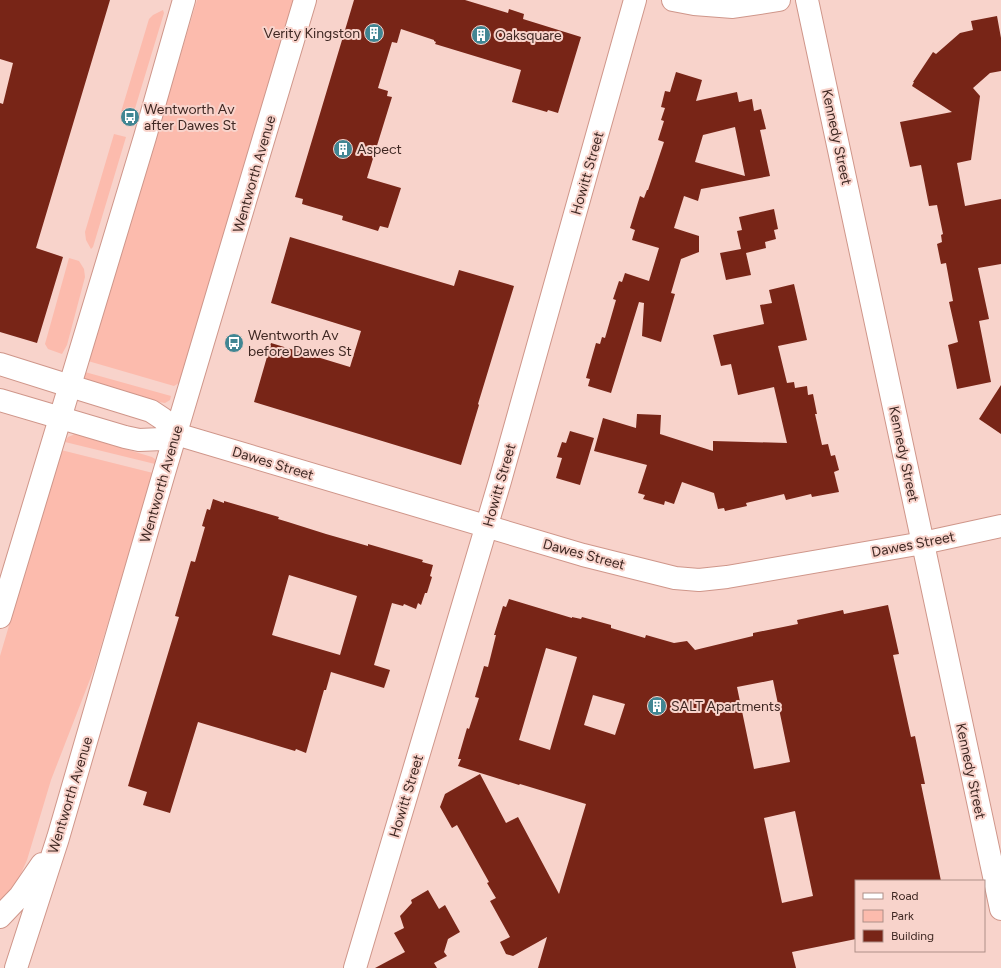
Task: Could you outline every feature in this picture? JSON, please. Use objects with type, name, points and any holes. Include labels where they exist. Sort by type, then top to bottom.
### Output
[{"type":"street","points":[[0,617],[145,137],[184,0]]},
{"type":"street","name":"Wentworth Avenue","points":[[16,968],[58,838],[305,0]]},
{"type":"street","name":"Howitt Street","points":[[355,968],[500,481],[635,0]]},
{"type":"street","points":[[673,0],[694,4],[733,7],[779,0]]},
{"type":"street","name":"Kennedy Street","points":[[807,0],[1001,909]]},
{"type":"street","points":[[0,364],[151,411],[163,419],[176,434],[162,439],[139,440],[0,400]]},
{"type":"street","name":"Dawes Street","points":[[176,434],[583,555],[675,578],[699,580],[727,577],[923,543],[1001,526]]},
{"type":"street","points":[[0,917],[26,888],[58,838]]},
{"type":"street","points":[[0,958],[16,968]]},
{"type":"street","points":[[0,968],[11,968]]},
{"type":"green space","points":[[197,0],[294,0],[179,383],[174,386],[88,361]]},
{"type":"green space","points":[[163,10],[164,13],[133,115],[121,112],[149,19],[153,15]]},
{"type":"green space","points":[[114,134],[126,137],[93,247],[91,249],[86,240],[85,232]]},
{"type":"green space","points":[[69,258],[79,261],[84,269],[85,277],[67,345],[62,354],[48,349],[45,344]]},
{"type":"green space","points":[[85,372],[171,396],[170,400],[165,403],[159,402],[86,380],[84,377]]},
{"type":"green space","points":[[75,434],[152,457],[155,459],[155,464],[65,442],[68,437]]},
{"type":"green space","points":[[61,450],[153,473],[94,669],[51,780],[27,860],[18,880],[0,906],[0,656]]},
{"type":"building","points":[[0,0],[110,0],[36,248],[63,257],[37,343],[0,332],[0,103],[3,104],[13,63],[0,59]]},
{"type":"building","points":[[354,0],[465,0],[508,13],[509,9],[524,14],[523,19],[581,37],[558,113],[548,110],[547,112],[512,102],[521,70],[435,44],[436,42],[434,40],[401,29],[397,43],[392,42],[378,88],[388,91],[387,96],[392,97],[367,178],[401,188],[388,228],[380,226],[378,231],[342,220],[343,216],[302,204],[303,199],[295,197]]},
{"type":"building","points":[[997,16],[1001,38],[1001,71],[990,73],[973,88],[980,96],[971,160],[957,163],[965,206],[1001,199],[1001,264],[978,268],[989,319],[979,321],[991,382],[957,389],[948,345],[958,342],[949,302],[953,301],[946,263],[941,264],[937,244],[942,242],[941,235],[943,234],[937,205],[929,206],[921,165],[910,167],[900,122],[952,112],[912,86],[913,82],[933,52],[936,54],[960,33],[973,30],[971,21]]},
{"type":"building","points":[[676,72],[702,80],[696,101],[737,92],[739,102],[752,99],[754,111],[761,109],[766,129],[760,130],[770,176],[701,189],[698,201],[684,196],[674,228],[699,236],[699,252],[681,259],[671,293],[675,294],[661,342],[642,336],[644,303],[639,302],[611,393],[588,386],[590,379],[586,378],[596,343],[600,344],[602,337],[605,338],[616,300],[613,299],[619,281],[622,282],[625,273],[649,281],[659,248],[632,240],[635,230],[630,228],[640,196],[644,198],[648,190],[664,142],[658,140],[664,121],[661,120],[665,108],[661,107],[665,91],[670,92]],"holes":[[[735,127],[745,176],[695,162],[703,135]]]},
{"type":"building","points":[[774,209],[778,229],[774,230],[776,239],[765,242],[766,248],[746,253],[751,275],[726,280],[720,253],[741,249],[737,231],[742,230],[739,217]]},
{"type":"building","points":[[290,237],[454,286],[459,270],[514,286],[461,465],[254,402],[271,343],[350,367],[361,331],[271,303]]},
{"type":"building","points":[[794,284],[807,340],[778,346],[787,383],[794,382],[795,388],[807,386],[808,395],[813,394],[817,414],[815,414],[822,445],[828,444],[831,456],[835,455],[839,470],[834,472],[839,492],[812,497],[811,494],[786,500],[784,494],[746,503],[747,506],[725,511],[724,508],[718,509],[714,493],[682,482],[674,504],[665,501],[664,505],[643,499],[645,495],[638,493],[647,465],[594,451],[603,418],[636,428],[637,414],[661,415],[660,434],[713,451],[713,441],[787,443],[774,387],[738,395],[731,364],[721,366],[713,335],[764,324],[760,305],[772,303],[769,290]]},
{"type":"building","points":[[1001,385],[1001,434],[979,419]]},
{"type":"building","points":[[570,431],[594,438],[580,485],[556,478],[562,458],[557,457],[562,442],[566,443]]},
{"type":"building","points":[[213,499],[224,503],[224,501],[279,517],[278,519],[326,534],[368,546],[368,544],[423,560],[422,562],[433,565],[430,576],[432,577],[421,605],[418,603],[416,609],[404,604],[403,606],[392,603],[374,665],[390,670],[384,688],[331,672],[326,690],[324,690],[306,753],[198,722],[170,813],[143,805],[147,792],[128,786],[179,617],[175,616],[191,561],[195,562],[205,527],[202,526],[207,509],[210,510]],"holes":[[[289,575],[357,596],[340,655],[272,635]]]},
{"type":"building","points":[[509,599],[572,618],[581,619],[582,617],[611,625],[611,628],[645,638],[646,635],[674,643],[687,641],[695,650],[753,636],[753,633],[798,624],[797,620],[843,610],[844,614],[888,605],[899,654],[893,655],[911,737],[915,736],[925,784],[921,784],[941,880],[855,880],[855,939],[792,952],[796,968],[538,968],[547,937],[513,956],[506,954],[500,942],[510,937],[490,901],[496,898],[487,883],[489,882],[457,825],[452,828],[440,807],[445,794],[480,774],[506,823],[518,817],[559,894],[586,804],[458,766],[461,759],[458,759],[467,728],[469,729],[479,698],[475,697],[484,666],[488,667],[496,635],[494,635],[503,606],[506,607]],"holes":[[[546,648],[577,657],[550,750],[519,740]],[[773,680],[790,762],[754,769],[737,687]],[[593,695],[625,704],[615,735],[584,725]],[[795,811],[813,896],[782,903],[764,818]]]},
{"type":"building","points":[[428,890],[439,909],[445,905],[460,932],[448,939],[444,952],[447,956],[434,963],[437,968],[375,968],[405,952],[394,933],[404,928],[400,916],[412,903],[411,900]]},
{"type":"place","name":"Verity Kingston","points":[[374,33]]},
{"type":"place","name":"Oaksquare","points":[[481,35]]},
{"type":"place","name":"Wentworth Av after Dawes St","points":[[130,117]]},
{"type":"place","name":"Aspect","points":[[343,149]]},
{"type":"place","name":"Wentworth Av before Dawes St","points":[[234,343]]},
{"type":"place","name":"SALT Apartments","points":[[657,706]]}]
